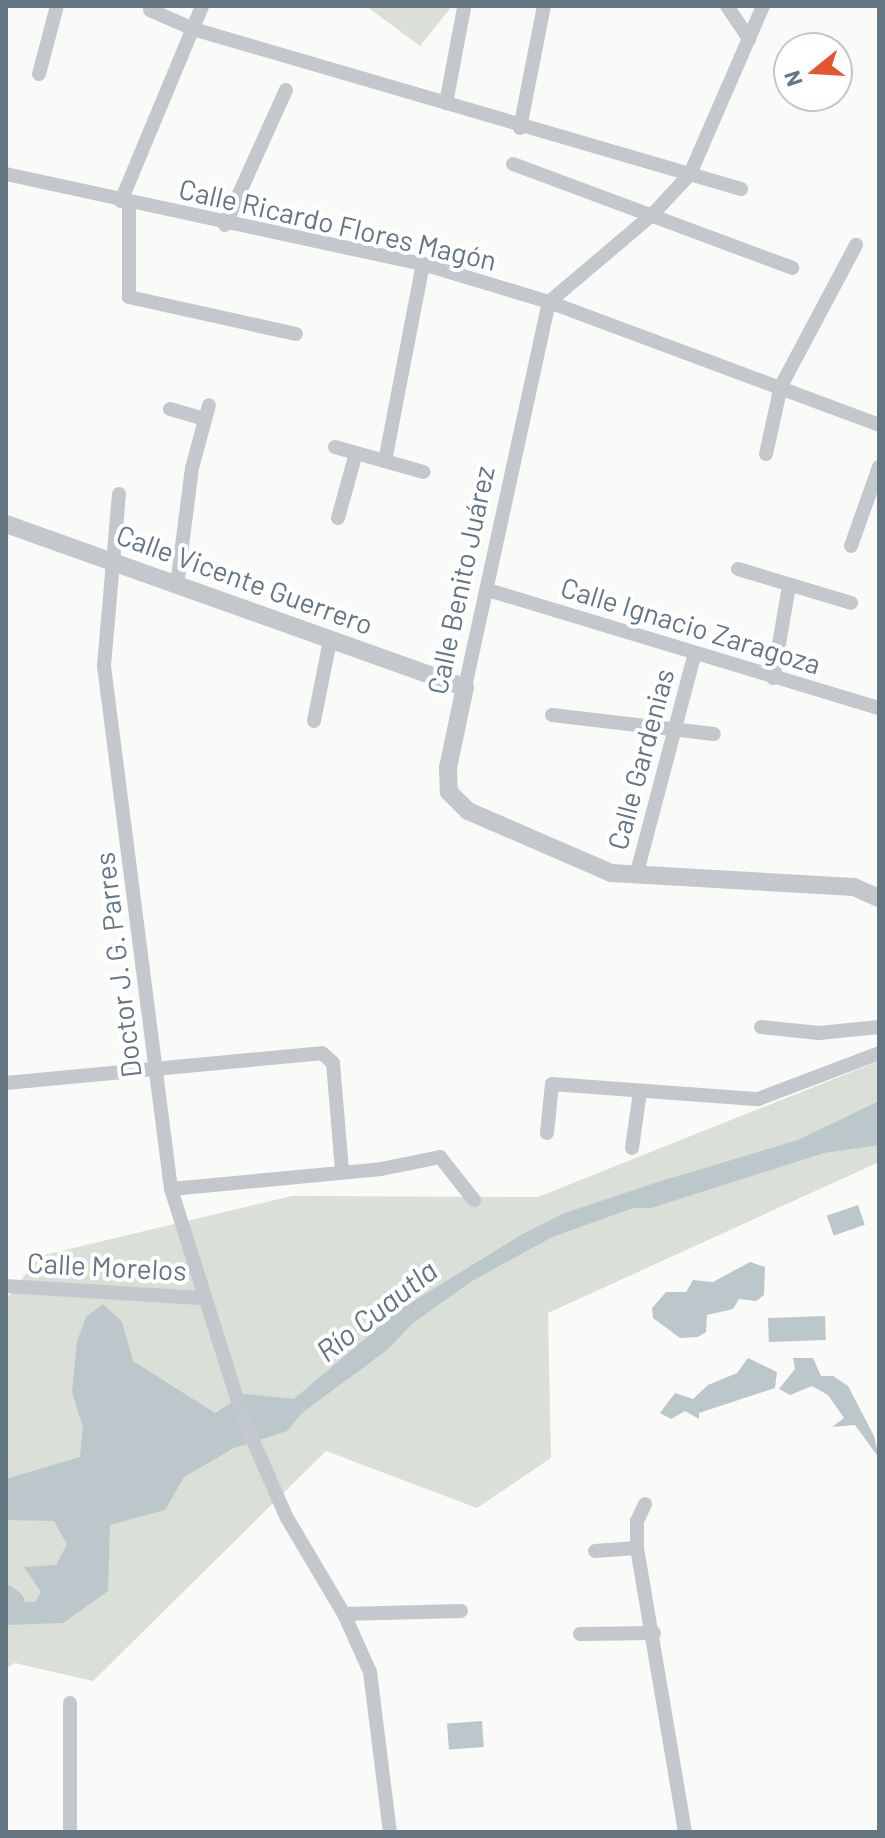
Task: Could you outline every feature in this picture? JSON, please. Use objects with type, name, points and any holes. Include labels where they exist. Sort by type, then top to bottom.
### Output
[{"type":"street","points":[[39,74],[57,6]]},
{"type":"street","points":[[202,6],[125,202],[129,297],[296,334]]},
{"type":"street","points":[[520,128],[544,6]]},
{"type":"street","points":[[727,6],[749,39]]},
{"type":"street","points":[[549,302],[653,214],[690,174],[763,6]]},
{"type":"street","points":[[446,103],[464,8]]},
{"type":"street","points":[[150,10],[193,29],[446,103],[520,128],[741,189]]},
{"type":"street","points":[[225,225],[286,90]]},
{"type":"street","points":[[513,164],[792,268]]},
{"type":"street","name":"Calle Ricardo Flores Magón","points":[[6,174],[225,225],[423,264],[549,302],[879,425]]},
{"type":"street","points":[[766,454],[781,386],[856,245]]},
{"type":"street","points":[[385,461],[423,264]]},
{"type":"street","name":"Calle Benito Juárez","points":[[549,302],[447,780],[457,802],[611,873],[854,887],[879,898]]},
{"type":"street","points":[[170,409],[207,412],[192,468],[177,585]]},
{"type":"street","points":[[335,447],[424,472]]},
{"type":"street","points":[[338,518],[356,453]]},
{"type":"street","points":[[851,546],[879,467]]},
{"type":"street","name":"Doctor J. G. Parres","points":[[119,494],[104,666],[171,1189],[243,1418],[287,1518],[344,1614],[370,1672],[390,1832]]},
{"type":"street","name":"Calle Vicente Guerrero","points":[[6,524],[112,559],[465,687]]},
{"type":"street","points":[[738,569],[851,603]]},
{"type":"street","points":[[773,678],[789,586]]},
{"type":"street","name":"Calle Ignacio Zaragoza","points":[[488,590],[694,656],[879,708]]},
{"type":"street","points":[[314,721],[330,640]]},
{"type":"street","name":"Calle Gardenias","points":[[636,876],[694,656]]},
{"type":"street","points":[[552,715],[714,734]]},
{"type":"street","points":[[761,1027],[819,1033],[879,1027]]},
{"type":"street","points":[[547,1133],[552,1084],[758,1099],[879,1053]]},
{"type":"street","points":[[6,1083],[156,1067],[330,1055],[342,1171]]},
{"type":"street","points":[[632,1148],[640,1092]]},
{"type":"street","points":[[171,1189],[440,1157],[474,1200]]},
{"type":"street","name":"Calle Morelos","points":[[6,1286],[205,1298]]},
{"type":"street","points":[[645,1504],[637,1521],[637,1548],[654,1633],[685,1832]]},
{"type":"street","points":[[595,1551],[637,1548]]},
{"type":"street","points":[[344,1614],[461,1611]]},
{"type":"street","points":[[580,1634],[654,1633]]},
{"type":"street","points":[[70,1703],[70,1832]]},
{"type":"shaded area","points":[[366,6],[452,6],[420,46]]},
{"type":"shaded area","points":[[879,1061],[879,1162],[548,1313],[551,1458],[477,1508],[326,1451],[93,1681],[15,1663],[6,1668],[6,1299],[40,1256],[292,1196],[538,1197]]},
{"type":"shaded area","points":[[879,1101],[879,1145],[824,1153],[651,1208],[633,1208],[552,1237],[472,1281],[413,1323],[387,1350],[302,1413],[287,1431],[234,1448],[184,1477],[165,1510],[110,1525],[108,1591],[63,1623],[6,1625],[6,1608],[13,1601],[35,1602],[41,1592],[24,1567],[56,1565],[67,1544],[54,1521],[6,1520],[6,1479],[80,1457],[83,1428],[72,1392],[77,1341],[86,1317],[103,1304],[122,1322],[133,1361],[215,1413],[245,1394],[294,1399],[399,1310],[521,1235],[565,1213],[798,1140]]},
{"type":"shaded area","points":[[858,1205],[865,1225],[834,1236],[827,1216]]},
{"type":"shaded area","points":[[750,1262],[765,1267],[764,1295],[756,1301],[739,1299],[733,1309],[707,1315],[706,1332],[698,1337],[680,1338],[653,1318],[652,1308],[666,1292],[686,1292],[693,1280],[713,1282]]},
{"type":"shaded area","points":[[825,1316],[826,1340],[769,1342],[768,1318]]},
{"type":"shaded area","points":[[748,1358],[777,1372],[775,1388],[699,1413],[699,1419],[685,1411],[671,1419],[660,1413],[675,1393],[693,1399],[708,1385],[737,1373]]},
{"type":"shaded area","points":[[793,1358],[813,1358],[821,1376],[833,1376],[848,1386],[874,1436],[879,1458],[855,1425],[832,1427],[844,1418],[828,1395],[812,1386],[790,1395],[779,1389],[795,1369]]},
{"type":"shaded area","points":[[482,1721],[484,1747],[449,1749],[447,1723]]},
{"type":"waterway","points":[[6,1596],[13,1601]]},
{"type":"water label","name":"Río Cuautla","points":[[376,1310]]}]
